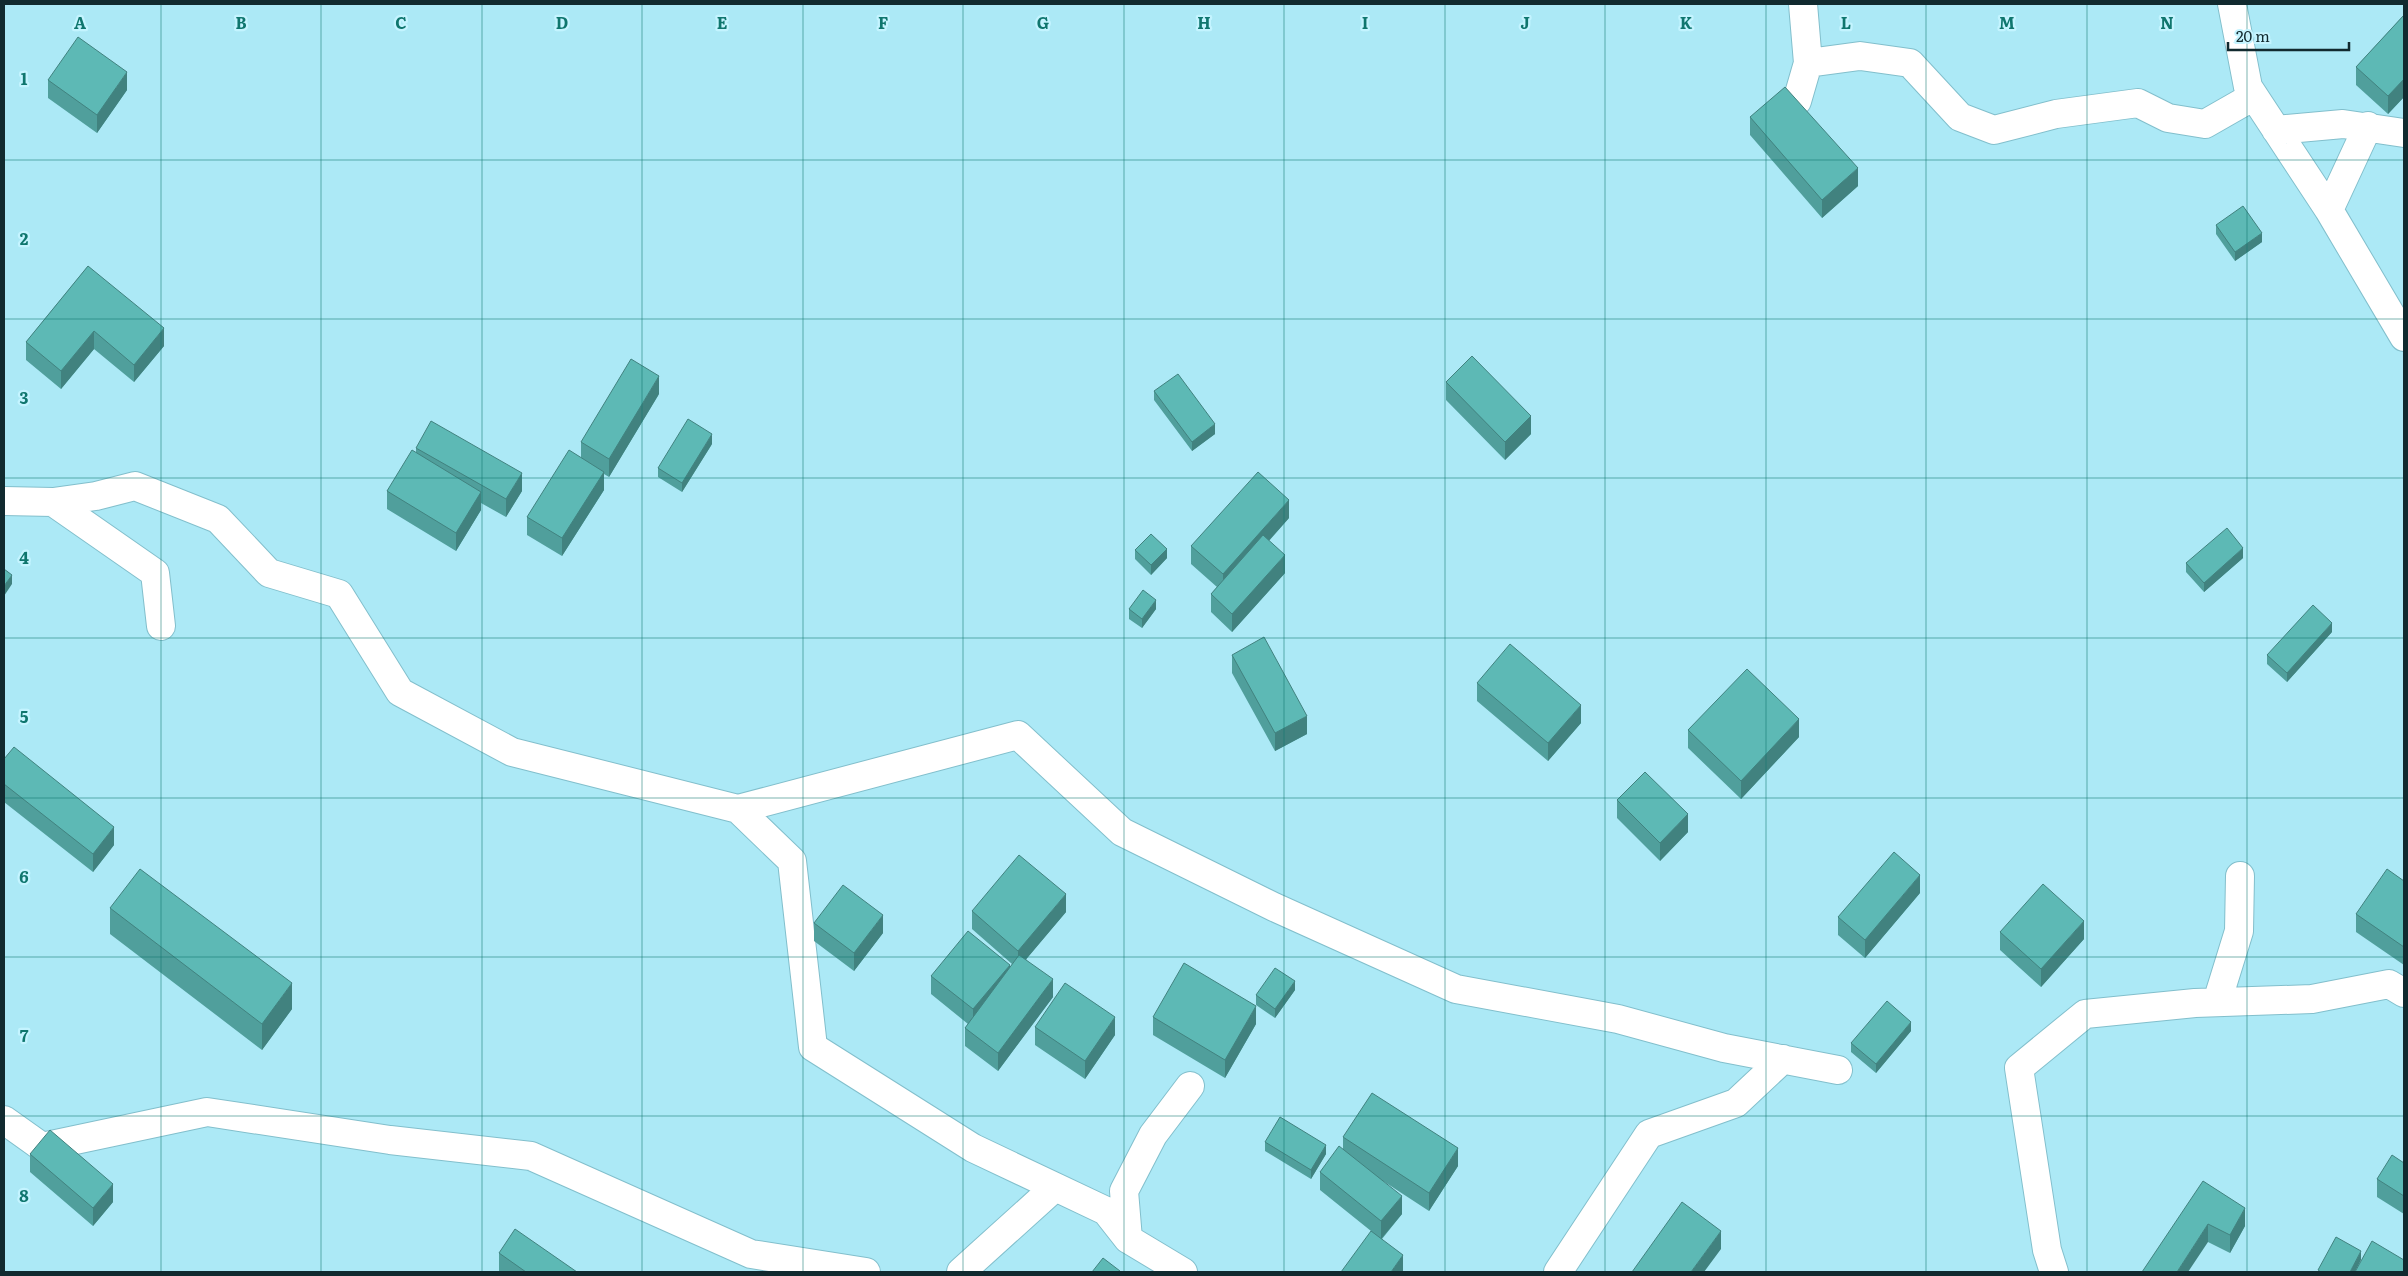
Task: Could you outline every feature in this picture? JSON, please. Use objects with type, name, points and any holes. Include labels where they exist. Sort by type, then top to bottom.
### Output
[{"type":"street","points":[[1797,101],[1808,63],[1803,4]]},
{"type":"street","points":[[2232,4],[2248,87],[2329,210],[2404,337]]},
{"type":"street","points":[[1808,63],[1860,56],[1910,63],[1960,118],[1994,130],[2056,114],[2138,103],[2168,118],[2205,124],[2254,96]]},
{"type":"street","points":[[2276,130],[2343,124],[2368,126],[2404,133]]},
{"type":"street","points":[[2329,210],[2368,126]]},
{"type":"street","points":[[4,501],[53,502],[96,496],[134,486],[218,519],[269,574],[339,594],[400,692],[512,752],[738,809],[1018,735],[1122,832],[1274,907],[1456,989],[1618,1019],[1724,1048],[1838,1070]]},
{"type":"street","points":[[53,502],[155,573],[161,626]]},
{"type":"street","points":[[738,809],[792,861],[813,1047],[973,1148],[1106,1211],[1128,1238],[1183,1272]]},
{"type":"street","points":[[2217,1002],[2239,931],[2240,876]]},
{"type":"street","points":[[2054,1272],[2047,1250],[2019,1068],[2085,1014],[2217,1002],[2312,999],[2389,984],[2404,993]]},
{"type":"street","points":[[1558,1272],[1649,1134],[1736,1103],[1783,1059]]},
{"type":"street","points":[[1128,1238],[1124,1191],[1153,1135],[1190,1086]]},
{"type":"street","points":[[4,1120],[42,1147],[207,1112],[390,1140],[531,1156],[751,1254],[866,1272]]},
{"type":"street","points":[[961,1272],[1055,1187]]},
{"type":"building","points":[[2404,15],[2404,79],[2388,96],[2356,67]]},
{"type":"building","points":[[78,37],[127,72],[97,115],[48,80]]},
{"type":"building","points":[[1785,87],[1858,168],[1822,200],[1750,117]]},
{"type":"building","points":[[2243,206],[2262,233],[2235,252],[2216,225]]},
{"type":"building","points":[[88,266],[164,328],[134,365],[94,331],[61,371],[26,342]]},
{"type":"building","points":[[1472,356],[1531,416],[1505,442],[1446,382]]},
{"type":"building","points":[[631,359],[659,376],[609,459],[581,442]]},
{"type":"building","points":[[1178,374],[1215,424],[1192,442],[1154,391]]},
{"type":"building","points":[[688,419],[712,434],[682,483],[658,468]]},
{"type":"building","points":[[431,421],[522,473],[506,499],[416,448]]},
{"type":"building","points":[[412,450],[481,492],[456,533],[387,491]]},
{"type":"building","points":[[569,450],[604,472],[562,538],[527,517]]},
{"type":"building","points":[[1258,472],[1289,500],[1223,574],[1191,546]]},
{"type":"building","points":[[2227,528],[2243,548],[2204,583],[2186,563]]},
{"type":"building","points":[[1151,534],[1167,549],[1151,565],[1135,550]]},
{"type":"building","points":[[1263,535],[1285,555],[1232,614],[1211,594]]},
{"type":"building","points":[[4,569],[12,575],[4,586]]},
{"type":"building","points":[[1143,590],[1156,600],[1142,619],[1129,609]]},
{"type":"building","points":[[2313,605],[2332,623],[2287,673],[2267,655]]},
{"type":"building","points":[[1264,637],[1307,716],[1275,733],[1232,655]]},
{"type":"building","points":[[1510,644],[1581,705],[1548,743],[1477,683]]},
{"type":"building","points":[[1747,669],[1799,719],[1741,781],[1688,730]]},
{"type":"building","points":[[14,747],[114,827],[93,854],[4,784],[4,759]]},
{"type":"building","points":[[1645,772],[1688,814],[1660,843],[1617,800]]},
{"type":"building","points":[[1894,852],[1920,875],[1865,940],[1838,917]]},
{"type":"building","points":[[1019,855],[1066,894],[1018,951],[972,911]]},
{"type":"building","points":[[140,869],[292,983],[262,1024],[110,908]]},
{"type":"building","points":[[2387,869],[2404,881],[2404,947],[2356,914]]},
{"type":"building","points":[[2043,884],[2084,921],[2041,969],[2000,932]]},
{"type":"building","points":[[843,885],[883,915],[854,953],[814,923]]},
{"type":"building","points":[[968,931],[1010,965],[973,1009],[931,976]]},
{"type":"building","points":[[1019,955],[1053,979],[998,1053],[965,1028]]},
{"type":"building","points":[[1184,963],[1256,1006],[1225,1060],[1153,1017]]},
{"type":"building","points":[[1275,968],[1295,981],[1275,1009],[1256,995]]},
{"type":"building","points":[[1065,983],[1115,1017],[1085,1061],[1035,1027]]},
{"type":"building","points":[[1887,1001],[1911,1022],[1876,1064],[1851,1043]]},
{"type":"building","points":[[1372,1093],[1458,1148],[1429,1193],[1343,1137]]},
{"type":"building","points":[[1280,1117],[1326,1145],[1311,1170],[1265,1142]]},
{"type":"building","points":[[50,1130],[113,1184],[93,1208],[30,1154]]},
{"type":"building","points":[[1339,1146],[1402,1196],[1381,1221],[1320,1172]]},
{"type":"building","points":[[2392,1155],[2404,1163],[2404,1196],[2377,1179]]},
{"type":"building","points":[[2203,1181],[2245,1208],[2230,1235],[2208,1224],[2177,1272],[2142,1272]]},
{"type":"building","points":[[1682,1202],[1721,1231],[1691,1272],[1632,1272]]},
{"type":"building","points":[[515,1229],[577,1272],[526,1272],[499,1253]]},
{"type":"building","points":[[1371,1231],[1403,1255],[1391,1272],[1341,1272]]},
{"type":"building","points":[[2336,1237],[2361,1251],[2350,1272],[2321,1272],[2318,1270]]},
{"type":"building","points":[[2372,1241],[2404,1260],[2404,1272],[2355,1272]]},
{"type":"building","points":[[1103,1258],[1120,1271],[1092,1272]]}]
